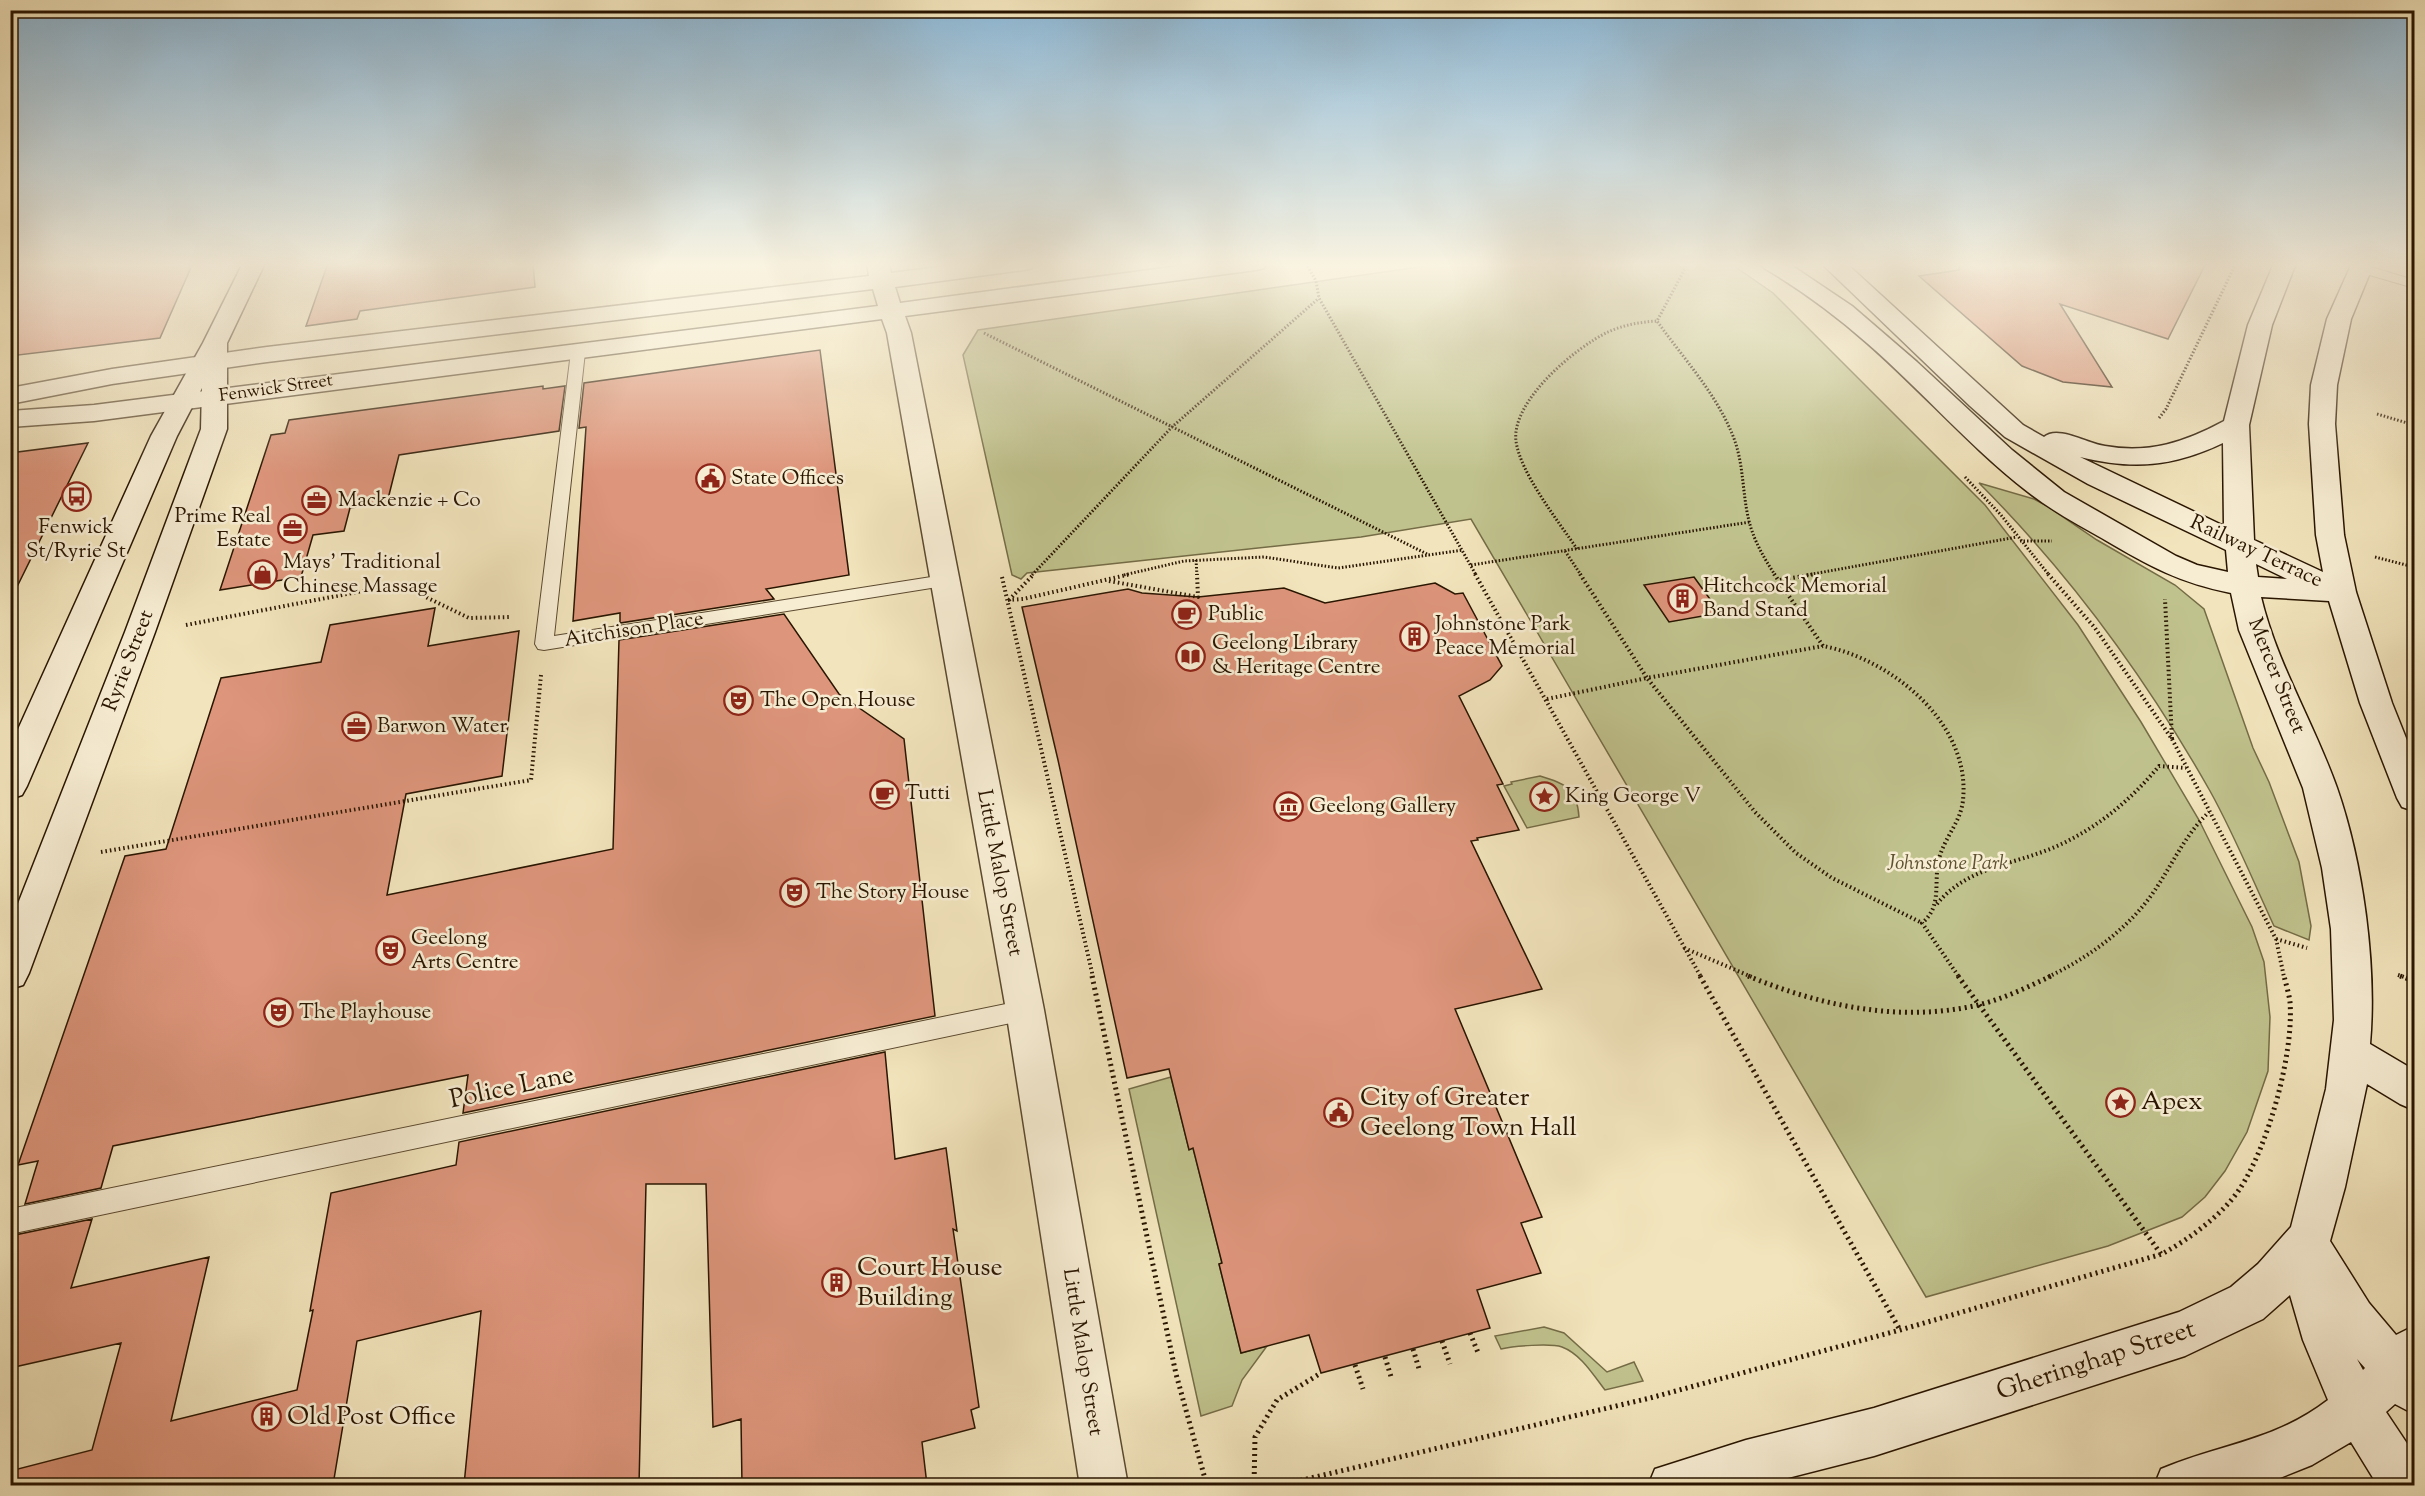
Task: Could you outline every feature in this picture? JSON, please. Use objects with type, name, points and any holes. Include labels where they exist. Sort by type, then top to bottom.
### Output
[{"type":"street","name":"Ryrie Street","points":[[10,786],[160,446],[221,333]]},
{"type":"street","name":"Fenwick Street","points":[[10,396],[210,356],[423,333]]},
{"type":"street","name":"Aitchison Place","points":[[578,352],[582,333]]},
{"type":"street","name":"Fenwick Street","points":[[10,419],[182,402],[578,352],[667,333]]},
{"type":"street","name":"Little Malop Street","points":[[899,333],[1025,1010],[1104,1485]]},
{"type":"street","name":"Railway Terrace","points":[[1868,333],[2049,495],[2175,567],[2198,576],[2244,586],[2341,592]]},
{"type":"street","name":"Railway Terrace","points":[[1906,333],[2014,431],[2047,451],[2098,478],[2341,592]]},
{"type":"street","name":"Mercer Street","points":[[2258,333],[2236,425],[2239,544],[2244,586],[2254,630],[2320,788],[2340,868],[2352,961],[2351,1054]]},
{"type":"street","points":[[2335,333],[2330,352],[2322,415],[2330,535],[2341,592],[2376,703],[2415,798]]},
{"type":"street","name":"Ryrie Street","points":[[10,973],[141,632],[214,429],[215,397],[210,356]]},
{"type":"street","points":[[1979,401],[2014,423],[2064,443],[2112,456],[2164,456],[2183,452],[2209,441],[2236,425]]},
{"type":"street","points":[[2351,1054],[2415,1066]]},
{"type":"street","points":[[2351,1054],[2415,1091]]},
{"type":"street","name":"Gheringhap Street","points":[[1672,1485],[1751,1474],[1874,1432],[2185,1333],[2247,1303],[2274,1280],[2306,1243],[2324,1187],[2346,1089],[2351,1054]]},
{"type":"street","points":[[2178,1485],[2302,1444],[2330,1429],[2408,1370],[2353,1319],[2306,1243]]},
{"type":"street","points":[[2306,1243],[2307,1268],[2329,1348],[2358,1408],[2408,1485]]},
{"type":"lane","name":"Aitchison Place","points":[[578,352],[544,644],[944,581]]},
{"type":"lane","name":"Police Lane","points":[[10,1222],[1025,1010]]},
{"type":"path","points":[[984,333],[1429,555]]},
{"type":"path","points":[[1008,600],[1172,427],[1279,333]]},
{"type":"path","points":[[1339,333],[1900,1330]]},
{"type":"path","points":[[1576,549],[1539,490],[1520,452],[1516,431],[1520,417],[1540,388],[1580,348],[1609,333]]},
{"type":"path","points":[[1665,333],[1719,409],[1734,435],[1743,468],[1750,522],[1762,554],[1823,646]]},
{"type":"path","points":[[2157,421],[2166,409],[2203,333]]},
{"type":"path","points":[[2376,414],[2415,425]]},
{"type":"path","points":[[1471,565],[1750,522]]},
{"type":"path","points":[[1780,580],[2017,537]]},
{"type":"path","points":[[1277,1485],[1650,1398],[1900,1330],[2162,1254],[2199,1230],[2238,1191],[2264,1140],[2288,1052],[2290,1002],[2276,939],[2172,740],[2095,628],[2020,540],[2056,542]]},
{"type":"path","points":[[1008,600],[1023,599],[1196,560],[1264,557],[1338,568],[1463,550]]},
{"type":"path","points":[[1565,551],[1647,678],[1755,812],[1788,846],[1832,879],[1922,923],[1978,1005],[2162,1254]]},
{"type":"path","points":[[1107,580],[1198,597],[1196,560]]},
{"type":"path","points":[[1002,577],[1085,940],[1176,1374],[1207,1485]]},
{"type":"path","points":[[141,632],[399,584],[469,618],[509,617]]},
{"type":"path","points":[[2159,596],[2165,598],[2172,740]]},
{"type":"path","points":[[52,862],[531,780],[544,644]]},
{"type":"path","points":[[1547,699],[1823,646],[1843,649],[1885,672],[1932,711],[1952,742],[1963,774],[1963,803],[1937,862],[1936,904]]},
{"type":"path","points":[[1922,923],[1930,917],[1936,904],[1946,892],[1964,878],[2037,855],[2101,822],[2130,799],[2159,766],[2186,768]]},
{"type":"path","points":[[1683,948],[1773,987],[1832,1004],[1908,1013],[1937,1012],[1978,1005],[2051,976],[2118,932],[2140,911],[2158,888],[2199,820],[2209,812]]},
{"type":"path","points":[[1470,1333],[1479,1355]]},
{"type":"path","points":[[1442,1341],[1450,1364]]},
{"type":"path","points":[[1413,1349],[1420,1372]]},
{"type":"path","points":[[1385,1357],[1392,1380]]},
{"type":"path","points":[[1355,1365],[1363,1389]]},
{"type":"path","points":[[1254,1485],[1255,1437],[1277,1400],[1321,1373]]},
{"type":"green space","name":"Johnstone Park","points":[[976,333],[1813,333],[1985,505],[2078,625],[2141,722],[2199,820],[2252,927],[2264,962],[2270,1017],[2268,1071],[2247,1132],[2225,1171],[2205,1197],[2182,1217],[2108,1246],[1926,1297],[1471,519],[1361,537],[1027,573],[1021,579],[1012,575],[963,355]]},
{"type":"green space","points":[[1979,483],[2034,499],[2047,506],[2097,540],[2175,585],[2204,609],[2253,748],[2269,782],[2299,862],[2311,926],[2309,940],[2274,926],[2219,807],[2160,708],[2076,591],[2013,518]]},
{"type":"green space","points":[[1540,776],[1563,785],[1573,793],[1579,817],[1527,828],[1504,786],[1512,784],[1511,782]]},
{"type":"green space","points":[[1171,1077],[1189,1149],[1193,1148],[1222,1263],[1219,1264],[1241,1353],[1267,1346],[1242,1380],[1232,1406],[1201,1416],[1129,1089]]},
{"type":"green space","points":[[1544,1327],[1564,1333],[1607,1372],[1634,1362],[1643,1381],[1605,1390],[1586,1366],[1569,1350],[1549,1345],[1501,1349],[1495,1336]]},
{"type":"building","points":[[10,333],[162,333],[160,338],[10,356]]},
{"type":"building","points":[[1984,333],[2078,333],[2112,387],[2063,382],[2022,366]]},
{"type":"building","points":[[2149,333],[2171,333],[2168,339]]},
{"type":"building","name":"State Offices","points":[[820,350],[849,575],[766,589],[774,599],[620,623],[620,613],[573,621],[586,427],[579,428],[584,383]]},
{"type":"building","points":[[543,386],[543,389],[565,386],[559,431],[399,455],[387,503],[350,508],[344,531],[313,535],[301,577],[220,590],[271,435],[285,433],[289,420]]},
{"type":"building","points":[[88,443],[10,601],[10,453]]},
{"type":"building","name":"Hitchcock Memorial Band Stand","points":[[1694,577],[1720,613],[1669,622],[1644,585]]},
{"type":"building","points":[[1435,583],[1455,594],[1463,593],[1502,666],[1490,680],[1459,696],[1503,784],[1497,785],[1519,830],[1471,841],[1542,989],[1455,1009],[1542,1217],[1521,1223],[1541,1273],[1477,1290],[1490,1328],[1321,1373],[1309,1335],[1241,1353],[1219,1264],[1222,1263],[1193,1148],[1189,1150],[1169,1069],[1127,1078],[1058,760],[1022,607],[1128,589],[1142,593],[1198,597],[1284,588],[1325,603]]},
{"type":"building","points":[[435,608],[428,646],[519,631],[502,776],[406,794],[387,895],[613,849],[619,640],[784,614],[839,694],[904,739],[935,1016],[463,1113],[468,1075],[113,1146],[101,1188],[25,1204],[38,1161],[18,1165],[125,856],[166,849],[221,678],[321,662],[330,625]]},
{"type":"building","points":[[885,1052],[895,1159],[946,1148],[957,1231],[953,1229],[979,1407],[971,1410],[975,1428],[922,1442],[927,1485],[742,1485],[741,1419],[713,1427],[706,1184],[646,1184],[639,1485],[464,1485],[481,1311],[357,1341],[333,1485],[10,1485],[10,1471],[92,1450],[121,1343],[10,1368],[10,1249],[15,1235],[92,1219],[71,1288],[209,1257],[171,1421],[297,1390],[313,1310],[310,1311],[331,1193],[456,1165],[459,1142]]},
{"type":"place","name":"State Offices","points":[[710,479]]},
{"type":"place","name":"Fenwick St/Ryrie St","points":[[76,497]]},
{"type":"place","name":"Mackenzie + Co","points":[[317,501]]},
{"type":"place","name":"Prime Real Estate","points":[[292,529]]},
{"type":"place","name":"Mays' Traditional Chinese Massage","points":[[262,575]]},
{"type":"place","name":"Hitchcock Memorial Band Stand","points":[[1682,599]]},
{"type":"place","name":"Public","points":[[1187,615]]},
{"type":"place","name":"Johnstone Park Peace Memorial","points":[[1414,637]]},
{"type":"place","name":"Geelong Library & Heritage Centre","points":[[1191,656]]},
{"type":"place","name":"The Open House","points":[[739,701]]},
{"type":"place","name":"Barwon Water","points":[[356,727]]},
{"type":"place","name":"Tutti","points":[[884,794]]},
{"type":"place","name":"King George V","points":[[1544,797]]},
{"type":"place","name":"Geelong Gallery","points":[[1288,807]]},
{"type":"place","name":"The Story House","points":[[795,893]]},
{"type":"place","name":"Geelong Arts Centre","points":[[390,951]]},
{"type":"place","name":"The Playhouse","points":[[278,1013]]},
{"type":"place","name":"Apex","points":[[2120,1102]]},
{"type":"place","name":"City of Greater Geelong Town Hall","points":[[1339,1113]]},
{"type":"place","name":"Court House Building","points":[[836,1283]]},
{"type":"place","name":"Old Post Office","points":[[266,1417]]}]
